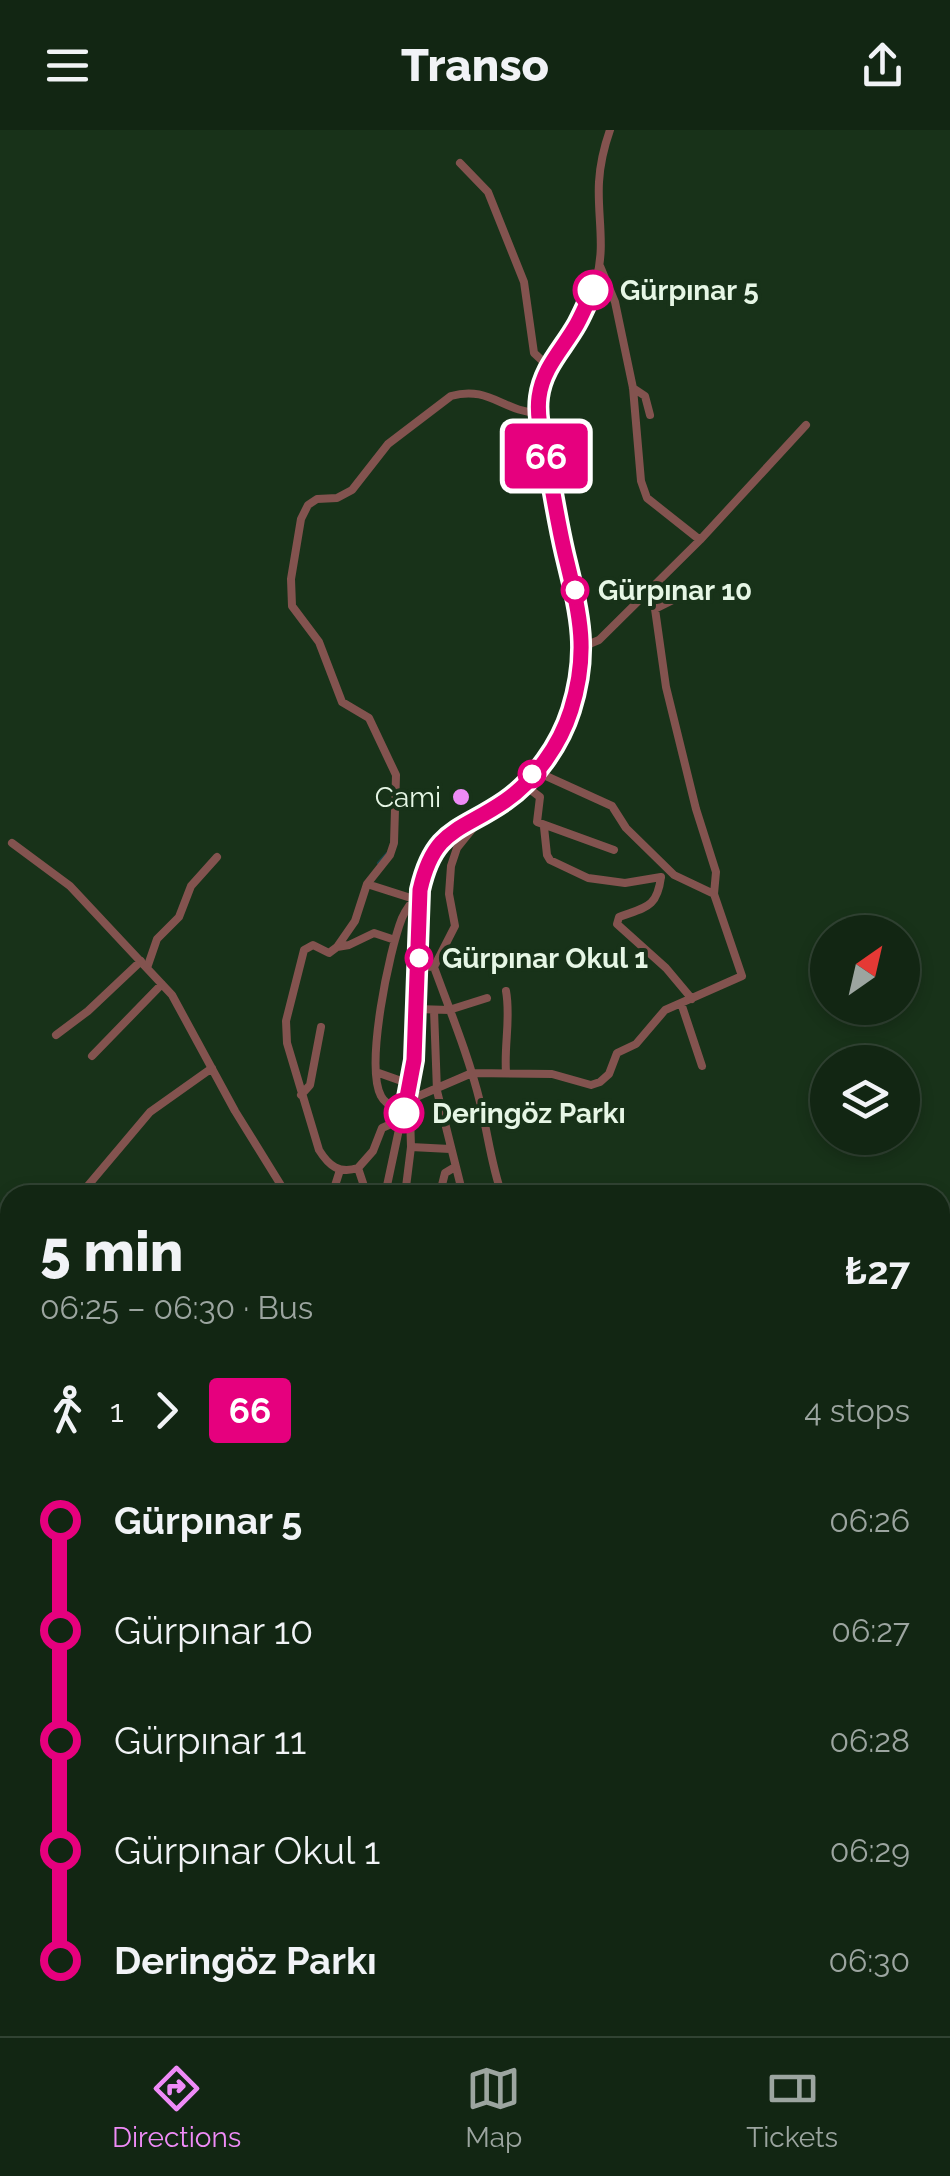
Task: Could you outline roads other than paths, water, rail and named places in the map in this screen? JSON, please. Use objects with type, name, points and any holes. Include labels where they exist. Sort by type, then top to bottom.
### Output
[{"type":"street","points":[[610,130],[598,185],[600,266],[614,302],[633,388],[642,480],[647,498],[700,540]]},
{"type":"street","points":[[460,163],[488,192],[524,282],[534,353],[548,366]]},
{"type":"street","points":[[388,1185],[410,1084],[417,1009],[417,896],[424,872],[443,839],[506,800],[535,771],[561,736],[578,679],[582,647],[577,596],[565,556],[539,413],[539,392],[548,366],[578,323],[600,266]]},
{"type":"street","points":[[633,388],[645,396],[650,415]]},
{"type":"street","points":[[539,413],[520,412],[483,394],[451,396],[388,444],[352,490],[337,498],[317,499],[308,505],[301,519],[289,593],[292,606],[319,642],[342,702],[369,718],[396,774],[394,843],[390,855],[367,884],[356,920],[337,946],[329,952],[313,946],[304,950],[286,1021],[286,1043],[319,1150],[327,1162],[340,1170],[358,1168],[373,1150],[382,1128],[391,1124],[404,1107],[472,1073],[552,1074],[591,1085],[600,1082],[609,1074],[617,1053],[636,1044],[664,1010],[742,976],[714,894],[716,872],[696,809],[666,687],[655,609],[646,590]]},
{"type":"street","points":[[582,647],[599,640],[700,540],[806,425]]},
{"type":"street","points":[[655,609],[691,591]]},
{"type":"street","points":[[535,771],[612,806],[626,828],[674,875],[714,894]]},
{"type":"street","points":[[522,784],[540,797],[536,822],[614,850]]},
{"type":"street","points":[[486,811],[458,848],[451,866],[449,894],[454,926],[434,967],[472,1073],[499,1185]]},
{"type":"street","points":[[544,827],[550,860],[588,878],[624,883],[674,875]]},
{"type":"street","points":[[12,843],[70,886],[162,984],[194,1032],[281,1185]]},
{"type":"street","points":[[56,1035],[144,964],[157,939],[179,916],[191,886],[217,857]]},
{"type":"street","points":[[661,877],[658,897],[620,917],[617,924],[666,968],[692,999]]},
{"type":"street","points":[[367,884],[417,896]]},
{"type":"street","points":[[407,1185],[410,1115],[404,1107],[388,1105],[380,1094],[376,1072],[379,1023],[395,940],[403,914],[417,896]]},
{"type":"street","points":[[337,946],[349,945],[374,933],[395,940]]},
{"type":"street","points":[[418,966],[434,967]]},
{"type":"street","points":[[92,1056],[162,984]]},
{"type":"street","points":[[506,991],[510,1010],[504,1045],[506,1072]]},
{"type":"street","points":[[417,1009],[449,1010],[487,998]]},
{"type":"street","points":[[681,1003],[702,1066]]},
{"type":"street","points":[[434,1010],[436,1090],[460,1185]]},
{"type":"street","points":[[300,1095],[310,1085],[321,1028]]},
{"type":"street","points":[[88,1185],[150,1112],[212,1068]]},
{"type":"street","points":[[376,1072],[410,1084]]},
{"type":"street","points":[[410,1146],[450,1149]]},
{"type":"street","points":[[442,1185],[445,1172],[456,1167]]},
{"type":"street","points":[[358,1168],[364,1185]]},
{"type":"street","points":[[335,1185],[340,1170]]},
{"type":"waterway","points":[[378,863],[387,853]]},
{"type":"place","name":"Gürpınar 5","points":[[593,290]]},
{"type":"place","name":"Gürpınar 10","points":[[575,590]]},
{"type":"place","name":"Cami","points":[[461,797]]},
{"type":"place","name":"Gürpınar Okul 1","points":[[419,958]]},
{"type":"place","name":"Deringöz Parkı","points":[[404,1113]]}]
